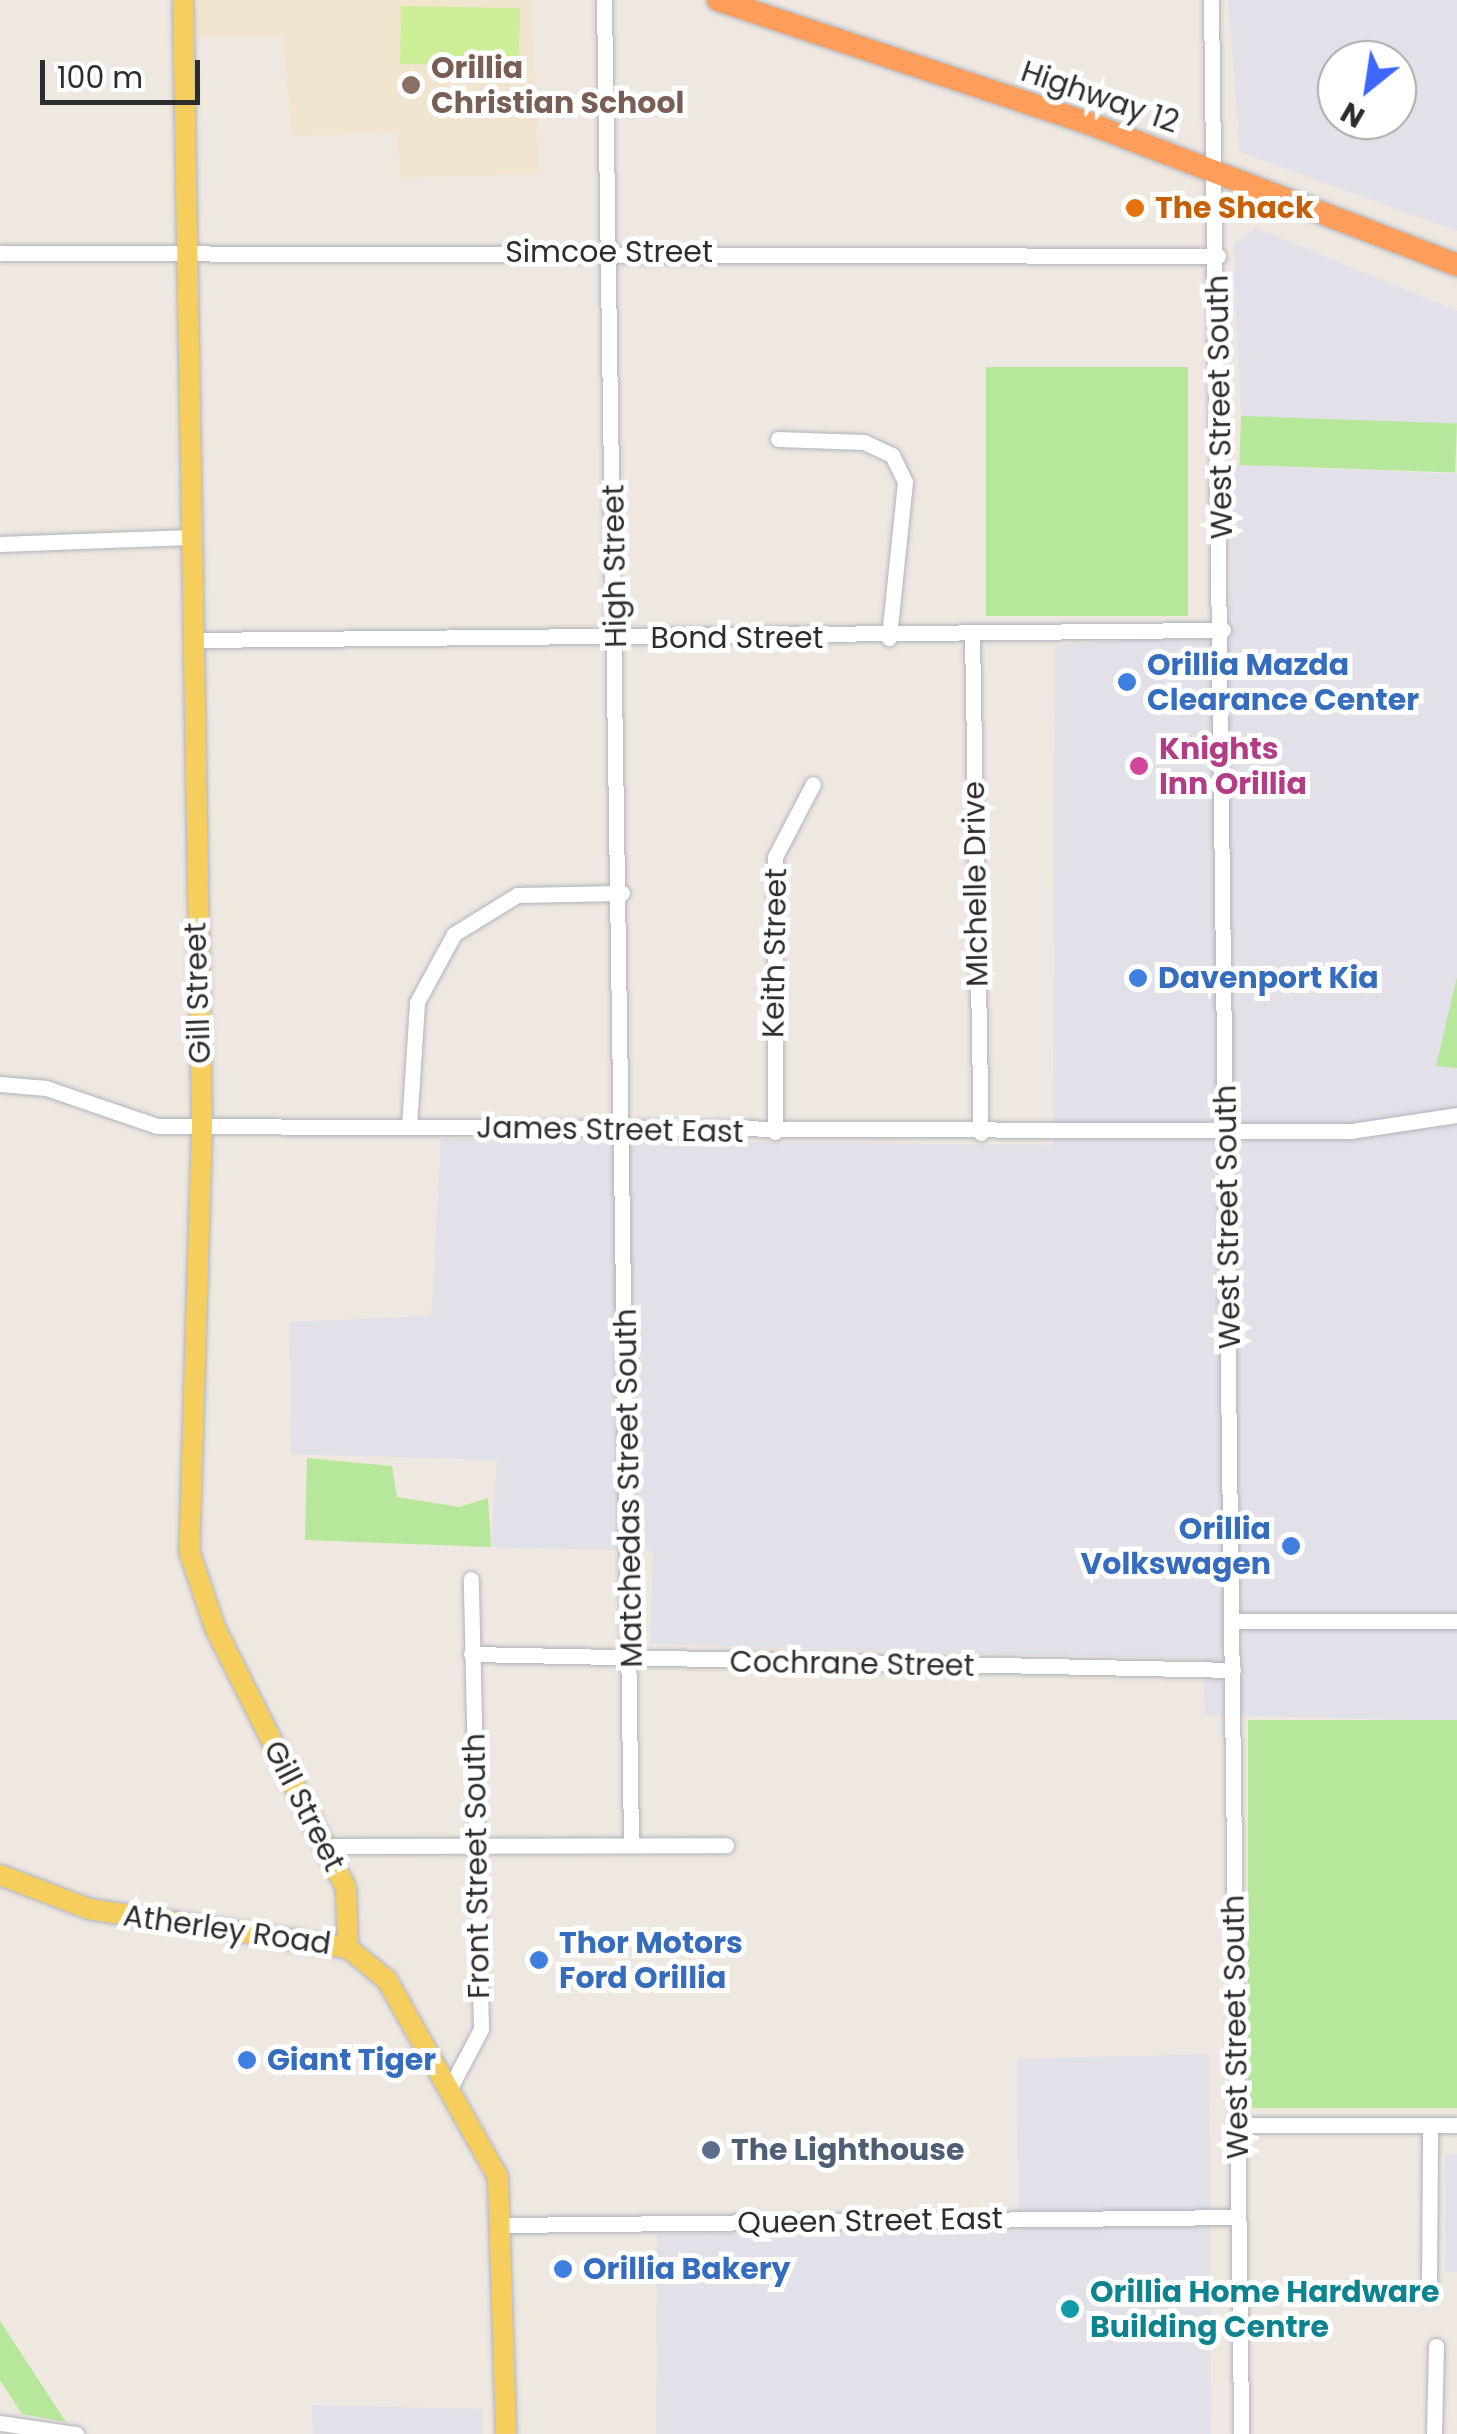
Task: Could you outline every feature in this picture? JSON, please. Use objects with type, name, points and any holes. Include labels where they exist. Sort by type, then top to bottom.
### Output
[{"type":"highway","name":"Highway 12","points":[[718,0],[1215,169],[1457,265]]},
{"type":"main road","name":"Gill Street","points":[[183,0],[189,538],[202,1125],[189,1551],[215,1628],[353,1912],[348,1948]]},
{"type":"main road","name":"Atherley Road","points":[[0,1876],[89,1909],[348,1948],[397,1992],[452,2084]]},
{"type":"main road","points":[[452,2084],[496,2171],[502,2225],[506,2434]]},
{"type":"street","name":"High Street","points":[[604,0],[625,1132]]},
{"type":"street","name":"West Street South","points":[[1210,0],[1223,630],[1241,2434]]},
{"type":"street","name":"Simcoe Street","points":[[0,252],[1218,256]]},
{"type":"street","points":[[778,439],[864,442],[892,455],[906,482],[889,638]]},
{"type":"street","points":[[0,544],[189,538]]},
{"type":"street","name":"Bond Street","points":[[191,640],[889,638],[1223,630]]},
{"type":"street","name":"MIchelle Drive","points":[[972,634],[981,1133]]},
{"type":"street","name":"Keith Street","points":[[775,1132],[775,857],[813,784]]},
{"type":"street","points":[[409,1127],[417,1002],[454,934],[517,895],[622,893]]},
{"type":"street","name":"James Street East","points":[[0,1084],[46,1088],[127,1121],[202,1125],[625,1132],[1376,1131],[1457,1115]]},
{"type":"street","name":"Matchedas Street South","points":[[625,1132],[631,1844]]},
{"type":"street","name":"Front Street South","points":[[452,2084],[481,2029],[480,1842],[471,1579]]},
{"type":"street","points":[[1232,1622],[1457,1622]]},
{"type":"street","name":"Cochrane Street","points":[[471,1654],[1233,1670]]},
{"type":"street","points":[[324,1846],[480,1842],[726,1846]]},
{"type":"street","points":[[1429,2284],[1430,2124]]},
{"type":"street","points":[[1237,2125],[1457,2125]]},
{"type":"street","name":"Queen Street East","points":[[502,2225],[1238,2216]]},
{"type":"street","points":[[1434,2434],[1436,2346]]},
{"type":"street","points":[[0,2423],[76,2434]]},
{"type":"shaded area","name":"Orillia Christian School","points":[[196,0],[531,0],[539,174],[400,178],[397,132],[292,136],[283,37],[195,38]]},
{"type":"shaded area","points":[[1228,0],[1457,0],[1457,231],[1240,152]]},
{"type":"shaded area","points":[[1256,228],[1457,311],[1457,424],[1241,416],[1233,246]]},
{"type":"shaded area","points":[[1234,465],[1457,474],[1457,976],[1437,1066],[1457,1068],[1457,1721],[1205,1715],[1203,1659],[650,1644],[653,1551],[491,1547],[497,1460],[291,1454],[289,1322],[431,1316],[441,1139],[1053,1145],[1055,645],[1229,633]]},
{"type":"shaded area","points":[[1209,2054],[1211,2434],[656,2434],[657,2234],[1018,2231],[1017,2059]]},
{"type":"shaded area","points":[[1445,2154],[1457,2154],[1457,2272],[1445,2272]]},
{"type":"shaded area","points":[[312,2405],[482,2409],[482,2434],[313,2434]]},
{"type":"green space","points":[[401,6],[520,8],[519,66],[400,64]]},
{"type":"green space","points":[[986,367],[1188,367],[1188,616],[986,616]]},
{"type":"green space","points":[[1241,416],[1457,424],[1455,473],[1239,465]]},
{"type":"green space","points":[[1457,977],[1457,1068],[1436,1066]]},
{"type":"green space","points":[[307,1458],[392,1466],[397,1497],[459,1507],[488,1498],[491,1547],[305,1540]]},
{"type":"green space","points":[[1248,1720],[1457,1720],[1457,2108],[1248,2108]]},
{"type":"green space","points":[[0,2321],[66,2422],[22,2414],[0,2380]]},
{"type":"place","name":"Orillia Christian School","points":[[411,85]]},
{"type":"place","name":"The Shack","points":[[1135,208]]},
{"type":"place","name":"Orillia Mazda Clearance Center","points":[[1127,682]]},
{"type":"place","name":"Knights Inn Orillia","points":[[1139,766]]},
{"type":"place","name":"Davenport Kia","points":[[1138,978]]},
{"type":"place","name":"Orillia Volkswagen","points":[[1291,1546]]},
{"type":"place","name":"Thor Motors Ford Orillia","points":[[539,1960]]},
{"type":"place","name":"Giant Tiger","points":[[247,2060]]},
{"type":"place","name":"The Lighthouse","points":[[711,2150]]},
{"type":"place","name":"Orillia Bakery","points":[[563,2269]]},
{"type":"place","name":"Orillia Home Hardware Building Centre","points":[[1070,2309]]}]
